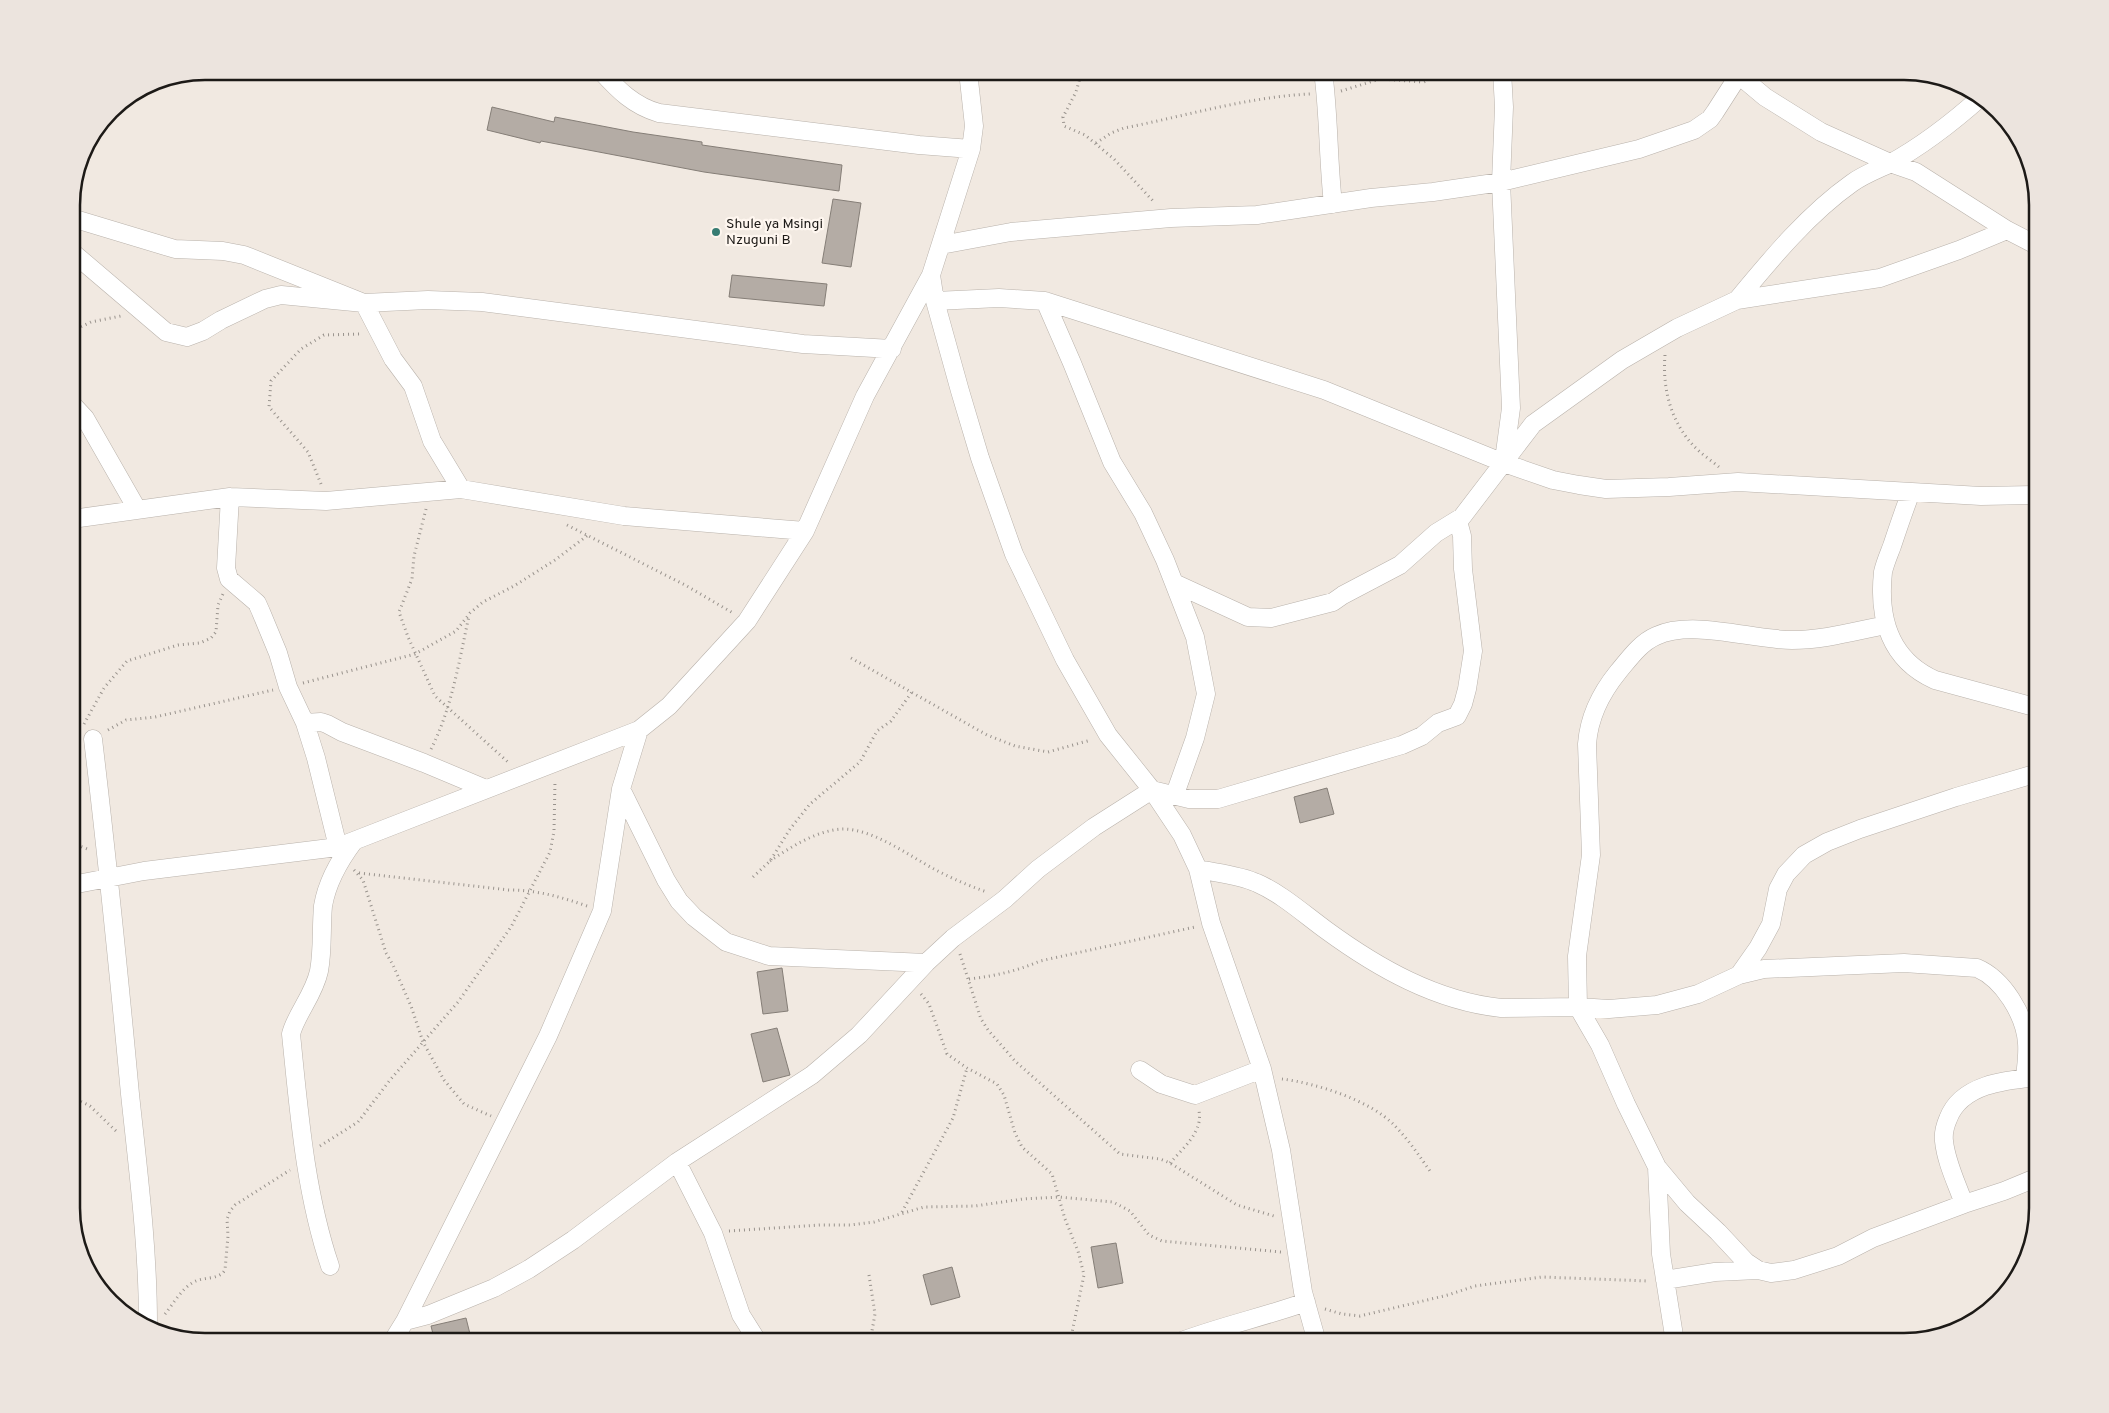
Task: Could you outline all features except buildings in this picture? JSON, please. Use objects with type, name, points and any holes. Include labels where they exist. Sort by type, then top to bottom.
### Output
[{"type":"street","points":[[610,80],[628,99],[640,107],[659,113],[840,134],[919,146],[971,149]]},
{"type":"street","points":[[80,883],[109,877],[248,857],[344,850],[486,789],[639,730],[669,706],[747,621],[805,531],[865,396],[931,275],[971,149],[974,126],[969,80]]},
{"type":"street","points":[[1324,80],[1333,204]]},
{"type":"street","points":[[1502,80],[1504,107],[1501,182],[1511,408],[1504,463]]},
{"type":"street","points":[[941,245],[1011,232],[1171,218],[1257,215],[1501,182],[1638,149],[1694,130],[1710,119],[1716,112],[1732,80]]},
{"type":"street","points":[[1745,80],[1765,97],[1821,132],[1890,163],[1916,172],[2007,230],[2029,241]]},
{"type":"street","points":[[1737,300],[1776,254],[1830,201],[1852,183],[1890,163],[1957,119],[1975,102]]},
{"type":"street","points":[[80,220],[175,248],[223,250],[244,255],[364,303],[393,359],[413,386],[432,441],[461,489]]},
{"type":"street","points":[[1174,583],[1248,617],[1271,618],[1293,614],[1333,602],[1400,565],[1436,533],[1458,521],[1533,424],[1622,360],[1667,334],[1737,300],[1880,278],[1959,250],[2007,230]]},
{"type":"street","points":[[80,259],[166,332],[187,337],[203,332],[221,320],[265,299],[281,295],[364,303],[428,300],[482,302],[803,344],[892,349]]},
{"type":"street","points":[[931,275],[935,300],[980,458],[1014,554],[1065,660],[1108,735],[1152,790],[1182,835],[1198,869],[1211,924],[1263,1073],[1281,1150],[1297,1254],[1306,1302],[1315,1333]]},
{"type":"street","points":[[935,300],[999,298],[1045,302],[1324,390],[1504,463],[1553,480],[1606,489],[1738,482],[1981,496],[2029,495]]},
{"type":"street","points":[[1045,302],[1079,378],[1112,462],[1143,512],[1195,637],[1206,694],[1195,738],[1175,794]]},
{"type":"street","points":[[80,413],[85,418],[137,509]]},
{"type":"street","points":[[80,518],[230,497],[326,501],[461,489],[624,516],[805,531]]},
{"type":"street","points":[[1911,492],[1884,570],[1882,602],[1886,625],[1892,643],[1902,657],[1925,676],[2029,705]]},
{"type":"street","points":[[230,497],[226,568],[229,579],[257,603],[278,653],[288,687],[305,723],[344,850],[329,883],[324,905],[319,972],[301,1014],[293,1025],[292,1034],[305,1161],[323,1244],[330,1266]]},
{"type":"street","points":[[405,1321],[428,1315],[494,1288],[529,1270],[573,1240],[677,1162],[812,1075],[859,1035],[908,981],[953,938],[1005,899],[1038,869],[1094,827],[1152,790],[1175,794],[1189,799],[1218,799],[1402,745],[1422,736],[1438,723],[1457,716],[1467,689],[1473,651],[1464,577],[1462,536],[1458,521]]},
{"type":"street","points":[[1758,1270],[1746,1262],[1688,1203],[1657,1167],[1600,1045],[1578,1007],[1577,956],[1591,855],[1587,777],[1588,726],[1595,707],[1611,680],[1631,656],[1647,641],[1656,636],[1672,631],[1712,631],[1791,640],[1822,638],[1886,625]]},
{"type":"street","points":[[305,723],[321,722],[486,789]]},
{"type":"street","points":[[398,1333],[548,1036],[602,911],[621,789],[639,730]]},
{"type":"street","points":[[88,732],[109,877],[140,1184],[148,1294],[155,1322]]},
{"type":"street","points":[[1740,975],[1771,924],[1778,889],[1786,874],[1804,855],[1827,842],[1868,826],[2029,776]]},
{"type":"street","points":[[621,789],[666,880],[679,901],[694,917],[726,942],[769,956],[926,963]]},
{"type":"street","points":[[1198,869],[1255,882],[1278,895],[1363,956],[1437,993],[1466,1003],[1501,1008],[1578,1007],[1625,1009],[1657,1005],[1698,994],[1740,975],[1764,968],[1904,963],[1977,968],[1984,970],[2002,988],[2016,1007],[2027,1042],[2029,1060]]},
{"type":"street","points":[[1140,1070],[1161,1084],[1195,1095],[1263,1073]]},
{"type":"street","points":[[1964,1204],[1944,1142],[1944,1131],[1949,1116],[1960,1101],[1970,1092],[1987,1085],[2029,1077]]},
{"type":"street","points":[[677,1162],[713,1233],[741,1315],[752,1333]]},
{"type":"street","points":[[1657,1167],[1661,1254],[1674,1333]]},
{"type":"street","points":[[1665,1280],[1714,1272],[1758,1270],[1771,1273],[1794,1270],[1838,1256],[1862,1243],[1964,1204],[2004,1192],[2029,1181]]},
{"type":"street","points":[[1202,1333],[1306,1302]]},
{"type":"path","points":[[1081,80],[1062,120],[1067,128],[1085,135],[1114,158],[1146,194],[1171,218]]},
{"type":"path","points":[[1096,143],[1111,133],[1124,128],[1243,101],[1280,95],[1346,90],[1374,80]]},
{"type":"path","points":[[1395,80],[1424,82],[1428,80]]},
{"type":"path","points":[[80,327],[91,322],[142,312]]},
{"type":"path","points":[[326,501],[308,452],[269,407],[272,381],[301,349],[324,335],[380,334]]},
{"type":"path","points":[[1667,334],[1665,383],[1677,422],[1700,452],[1738,482]]},
{"type":"path","points":[[432,492],[414,556],[412,579],[399,609],[435,696],[522,775]]},
{"type":"path","points":[[561,523],[588,535],[638,563],[685,586],[747,621]]},
{"type":"path","points":[[88,732],[126,720],[155,717],[288,687],[416,654],[456,631],[470,613],[483,602],[514,586],[555,560],[588,535]]},
{"type":"path","points":[[80,742],[88,732],[104,688],[127,661],[178,645],[200,644],[211,638],[216,632],[218,605],[229,579]]},
{"type":"path","points":[[424,763],[440,732],[448,707],[470,613]]},
{"type":"path","points":[[852,658],[987,735],[1015,746],[1048,752],[1108,735]]},
{"type":"path","points":[[770,861],[804,811],[854,769],[860,762],[877,730],[891,721],[912,692]]},
{"type":"path","points":[[155,1322],[192,1282],[218,1276],[225,1270],[228,1236],[227,1219],[235,1205],[273,1179],[305,1161],[321,1144],[358,1122],[458,1002],[511,927],[550,852],[554,831],[555,762]]},
{"type":"path","points":[[753,877],[770,861],[793,846],[810,838],[830,832],[853,830],[882,840],[937,871],[969,886],[1005,899]]},
{"type":"path","points":[[344,850],[365,885],[386,953],[411,1006],[423,1042],[444,1080],[464,1104],[505,1122]]},
{"type":"path","points":[[358,873],[509,890],[531,890],[561,896],[602,911]]},
{"type":"path","points":[[969,980],[998,976],[1020,970],[1040,961],[1211,924]]},
{"type":"path","points":[[953,938],[981,1019],[988,1030],[1015,1061],[1120,1154],[1160,1159],[1170,1163],[1237,1205],[1292,1221]]},
{"type":"path","points":[[908,981],[929,1004],[947,1054],[967,1068],[997,1084],[1004,1095],[1015,1133],[1022,1147],[1052,1174],[1065,1219],[1078,1250],[1084,1275],[1072,1333]]},
{"type":"path","points":[[902,1212],[953,1118],[967,1068]]},
{"type":"path","points":[[1263,1073],[1341,1094],[1380,1113],[1394,1124],[1432,1174]]},
{"type":"path","points":[[1170,1163],[1196,1132],[1201,1121],[1195,1095]]},
{"type":"path","points":[[80,1101],[90,1106],[114,1129],[136,1155]]},
{"type":"path","points":[[713,1233],[820,1225],[850,1225],[874,1222],[902,1212],[924,1207],[975,1206],[1023,1199],[1059,1197],[1114,1202],[1130,1211],[1149,1235],[1162,1241],[1297,1254]]},
{"type":"path","points":[[869,1275],[875,1314],[872,1333]]},
{"type":"path","points":[[1306,1302],[1342,1314],[1360,1316],[1448,1295],[1475,1286],[1512,1280],[1542,1277],[1634,1282],[1665,1280]]},
{"type":"place","name":"Shule ya Msingi Nzuguni B","points":[[716,232]]}]
